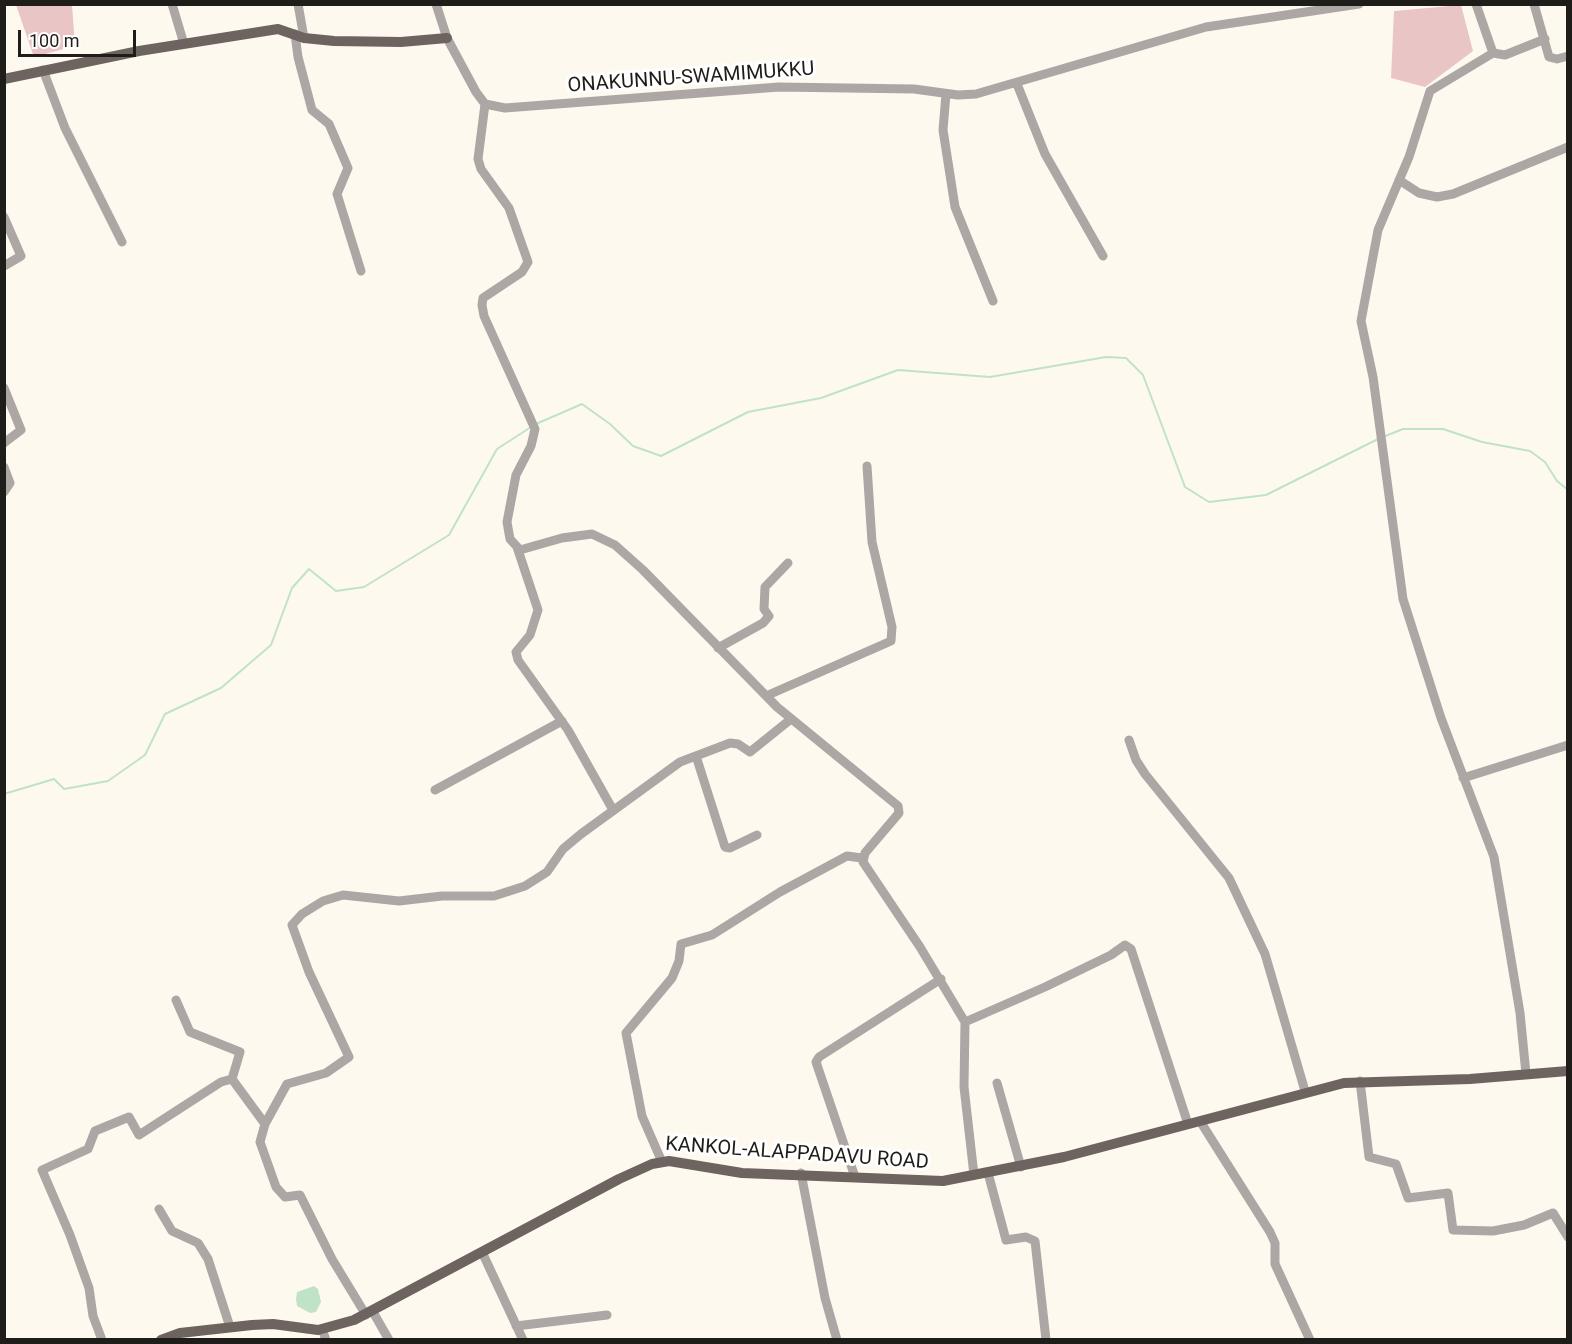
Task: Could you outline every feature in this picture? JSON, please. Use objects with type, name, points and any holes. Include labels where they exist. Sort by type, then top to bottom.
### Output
[{"type":"main road","points":[[4,79],[184,44],[278,29],[300,36],[401,42],[447,38]]},
{"type":"main road","name":"KANKOL-ALAPPADAVU ROAD","points":[[161,1340],[193,1336],[230,1327],[273,1324],[324,1334],[369,1314],[424,1281],[619,1179],[662,1162],[690,1163],[742,1173],[801,1173],[943,1181],[1021,1167],[1200,1121],[1305,1091],[1360,1081],[1470,1079],[1568,1071]]},
{"type":"street","points":[[172,4],[184,44]]},
{"type":"street","points":[[298,4],[300,36],[298,57],[312,110],[329,124],[348,168],[337,194],[361,271]]},
{"type":"street","points":[[436,4],[447,38],[472,87],[485,104],[478,159],[481,169],[509,208],[528,262],[522,272],[483,298],[482,311],[533,426],[531,446],[516,475],[507,522],[510,539],[520,550],[562,538],[592,534],[615,545],[644,570],[766,696],[898,806],[899,813],[862,858]]},
{"type":"street","name":"ONAKUNNU-SWAMIMUKKU","points":[[485,104],[505,108],[535,107],[778,87],[904,89],[946,94],[975,94],[1017,84],[1206,27],[1359,4]]},
{"type":"street","points":[[1476,4],[1493,53]]},
{"type":"street","points":[[1534,4],[1549,57],[1557,59],[1568,56]]},
{"type":"street","points":[[1526,1074],[1520,1012],[1494,857],[1440,718],[1402,599],[1372,377],[1361,321],[1378,230],[1399,180],[1430,91],[1493,53],[1505,55],[1545,39]]},
{"type":"street","points":[[43,70],[65,128],[122,242]]},
{"type":"street","points":[[1017,84],[1045,154],[1103,256]]},
{"type":"street","points":[[946,94],[943,130],[955,207],[993,301]]},
{"type":"street","points":[[1399,180],[1419,193],[1437,197],[1453,194],[1568,147]]},
{"type":"street","points":[[4,217],[21,256],[4,266]]},
{"type":"street","points":[[4,388],[21,429],[4,443]]},
{"type":"street","points":[[766,696],[891,641],[892,627],[872,542],[867,466]]},
{"type":"street","points":[[4,467],[10,483],[4,492]]},
{"type":"street","points":[[517,547],[538,610],[530,635],[516,652],[518,660],[562,721],[613,810]]},
{"type":"street","points":[[718,648],[763,623],[769,616],[764,609],[765,587],[788,563]]},
{"type":"street","points":[[389,1340],[332,1259],[300,1195],[285,1197],[276,1187],[260,1142],[265,1124],[287,1084],[326,1073],[349,1057],[309,972],[292,926],[302,914],[323,901],[343,895],[399,901],[442,896],[494,896],[525,886],[547,872],[563,849],[680,762],[730,743],[738,744],[750,752],[791,719]]},
{"type":"street","points":[[435,790],[562,721]]},
{"type":"street","points":[[1129,740],[1136,760],[1145,774],[1229,878],[1265,954],[1305,1091]]},
{"type":"street","points":[[1463,778],[1568,745]]},
{"type":"street","points":[[696,756],[725,847],[730,848],[757,835]]},
{"type":"street","points":[[662,1162],[642,1116],[626,1033],[672,978],[679,961],[681,944],[712,935],[780,892],[847,856],[862,858],[941,979],[965,1022],[964,1087],[974,1175]]},
{"type":"street","points":[[965,1022],[1046,987],[1111,955],[1125,945],[1131,949],[1188,1124]]},
{"type":"street","points":[[855,1177],[816,1062],[819,1057],[941,979]]},
{"type":"street","points":[[176,1000],[190,1032],[240,1052],[232,1079]]},
{"type":"street","points":[[232,1079],[265,1124]]},
{"type":"street","points":[[102,1340],[70,1235],[42,1170],[88,1149],[95,1131],[129,1117],[140,1135],[222,1082],[232,1079]]},
{"type":"street","points":[[1360,1081],[1369,1157],[1396,1164],[1408,1198],[1448,1193],[1453,1230],[1493,1231],[1524,1225],[1553,1213],[1568,1237]]},
{"type":"street","points":[[997,1083],[1021,1167]]},
{"type":"street","points":[[1200,1121],[1270,1232],[1275,1243],[1275,1264],[1310,1340]]},
{"type":"street","points":[[801,1173],[825,1298],[837,1340]]},
{"type":"street","points":[[988,1173],[1006,1240],[1026,1237],[1035,1241],[1046,1340]]},
{"type":"street","points":[[159,1209],[172,1231],[198,1243],[208,1259],[230,1327]]},
{"type":"street","points":[[482,1252],[523,1340]]},
{"type":"street","points":[[516,1326],[607,1315]]},
{"type":"shaded area","points":[[16,5],[72,5],[75,46],[34,57]]},
{"type":"shaded area","points":[[1461,5],[1473,51],[1425,87],[1391,78],[1394,11]]},
{"type":"shaded area","points":[[314,1286],[318,1289],[321,1302],[316,1312],[310,1313],[297,1306],[297,1292]]},
{"type":"waterway","points":[[536,424],[582,404],[610,424],[633,446],[661,456],[748,412],[821,398],[898,370],[990,377],[1106,357],[1126,358],[1143,375],[1185,487],[1209,502],[1266,495],[1378,439]]},
{"type":"waterway","points":[[4,794],[54,779],[64,789],[108,781],[145,755],[165,714],[221,688],[271,645],[292,588],[309,569],[336,591],[364,587],[449,535],[497,449],[531,427]]},
{"type":"waterway","points":[[1383,437],[1403,429],[1443,429],[1482,442],[1530,451],[1545,462],[1557,481],[1568,490]]}]
